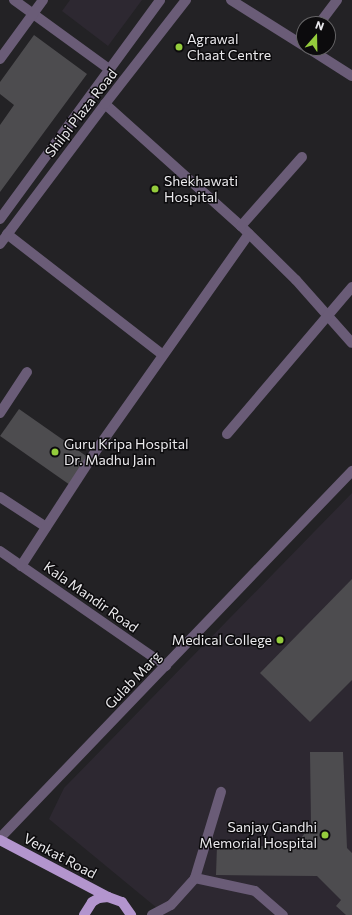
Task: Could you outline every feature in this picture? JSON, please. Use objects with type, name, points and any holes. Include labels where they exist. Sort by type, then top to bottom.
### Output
[{"type":"main road","name":"Venkat Road","points":[[0,839],[108,897],[122,902],[131,915]]},
{"type":"main road","points":[[84,915],[92,902],[99,898],[108,897]]},
{"type":"street","points":[[14,0],[34,13],[109,69]]},
{"type":"street","points":[[0,59],[43,0]]},
{"type":"street","name":"Shilpi Plaza Road","points":[[0,219],[160,0]]},
{"type":"street","name":"Shilpi Plaza Road","points":[[0,244],[105,104],[186,0]]},
{"type":"street","points":[[231,0],[296,40]]},
{"type":"street","points":[[326,16],[337,0]]},
{"type":"street","points":[[321,56],[352,76]]},
{"type":"street","points":[[105,104],[241,226],[296,280],[352,343]]},
{"type":"street","points":[[241,226],[302,157]]},
{"type":"street","points":[[7,234],[163,355]]},
{"type":"street","points":[[21,566],[95,452],[249,234]]},
{"type":"street","points":[[227,434],[352,287]]},
{"type":"street","points":[[0,413],[27,372]]},
{"type":"street","name":"Gulab Marg","points":[[0,839],[352,471]]},
{"type":"street","points":[[0,497],[46,528]]},
{"type":"street","name":"Kala Mandir Road","points":[[0,552],[166,666]]},
{"type":"street","points":[[152,915],[171,905],[195,878],[221,792]]},
{"type":"street","points":[[195,878],[255,891],[283,915]]},
{"type":"shaded area","points":[[70,0],[142,0],[108,46],[62,11]]},
{"type":"shaded area","name":"Medical College","points":[[352,493],[352,915],[162,915],[163,913],[49,819],[64,788]]},
{"type":"building","points":[[34,35],[87,74],[0,192],[0,125],[14,105],[0,94],[0,82]]},
{"type":"building","points":[[19,409],[89,458],[70,485],[0,436]]},
{"type":"building","points":[[352,579],[352,680],[310,722],[260,673]]},
{"type":"building","name":"Sanjay Gandhi Memorial Hospital","points":[[310,752],[343,752],[347,848],[352,853],[352,915],[346,915],[336,906],[341,900],[317,876],[216,875],[217,845],[295,847],[311,824]]},
{"type":"place","name":"Agrawal Chaat Centre","points":[[179,47]]},
{"type":"place","name":"Shekhawati Hospital","points":[[155,189]]},
{"type":"place","name":"Guru Kripa Hospital Dr. Madhu Jain","points":[[55,452]]},
{"type":"place","name":"Medical College","points":[[280,640]]},
{"type":"place","name":"Sanjay Gandhi Memorial Hospital","points":[[325,835]]}]
